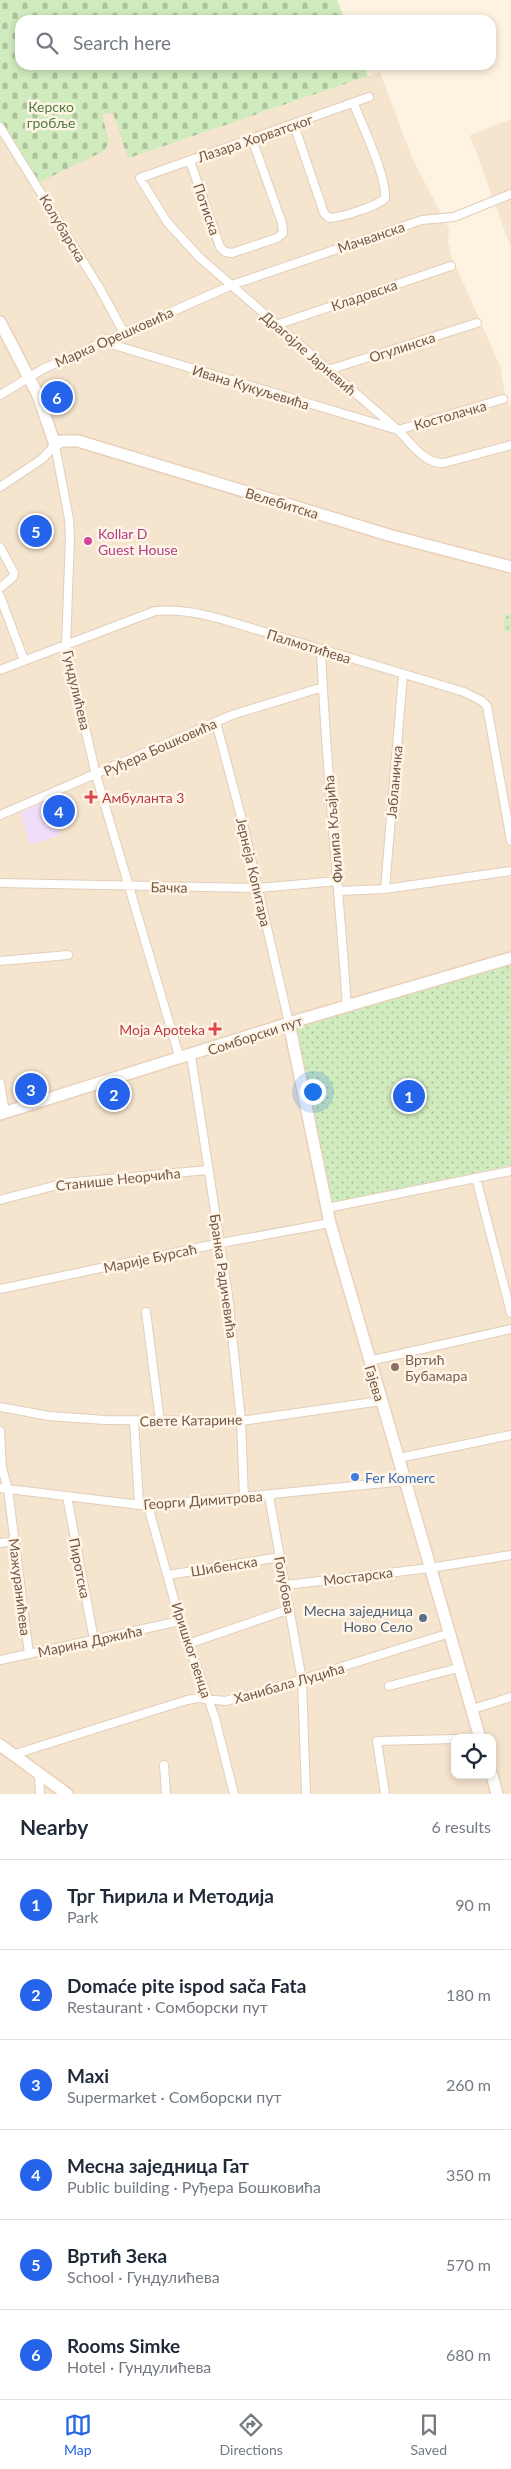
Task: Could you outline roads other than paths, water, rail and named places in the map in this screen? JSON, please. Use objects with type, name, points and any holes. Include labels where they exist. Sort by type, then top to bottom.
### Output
[{"type":"street","name":"Лазара Хорватског","points":[[140,178],[370,97]]},
{"type":"street","points":[[294,125],[326,216],[332,218],[339,217],[378,203],[385,198],[385,188],[380,172],[354,104]]},
{"type":"street","name":"Колубарска","points":[[0,128],[94,279],[123,331]]},
{"type":"street","name":"Потиска","points":[[190,161],[220,247],[225,252],[232,254],[277,238],[283,233],[282,223],[252,138]]},
{"type":"street","name":"Драгојле Јарневић","points":[[140,178],[149,196],[167,222],[199,257],[398,430],[428,460],[444,463],[511,445]]},
{"type":"street","name":"Мачванска","points":[[232,285],[422,220],[454,217],[511,194]]},
{"type":"street","name":"Кладовска","points":[[276,325],[451,266]]},
{"type":"street","name":"Марка Орешковића","points":[[0,395],[29,376],[106,339],[232,285]]},
{"type":"street","name":"Огулинска","points":[[328,370],[477,323]]},
{"type":"street","name":"Гундулићева","points":[[2,329],[38,395],[55,445],[70,537],[66,645],[96,775],[128,886],[185,1058]]},
{"type":"street","name":"Ивана Кукуљевића","points":[[106,339],[123,348],[398,430]]},
{"type":"street","name":"Костолачка","points":[[398,430],[503,399]]},
{"type":"street","points":[[367,421],[373,417],[374,410]]},
{"type":"street","name":"Велебитска","points":[[55,445],[61,441],[78,441],[392,536],[511,567]]},
{"type":"street","points":[[0,487],[42,459],[55,445]]},
{"type":"street","points":[[0,546],[13,568],[13,577],[0,588]]},
{"type":"street","points":[[0,596],[24,660]]},
{"type":"street","name":"Палмотићева","points":[[0,670],[155,611],[173,609],[192,611],[221,619],[464,692],[482,701],[486,706],[511,841]]},
{"type":"street","name":"Филипа Кљајића","points":[[321,650],[328,788],[339,891],[347,1007]]},
{"type":"street","name":"Јабланичка","points":[[385,889],[403,675]]},
{"type":"street","name":"Руђера Бошковића","points":[[0,814],[254,707],[323,687]]},
{"type":"street","name":"Јернеја Копитара","points":[[216,722],[230,771],[289,1023]]},
{"type":"street","points":[[339,891],[385,889],[507,872]]},
{"type":"street","name":"Бачка","points":[[0,884],[258,888],[338,881]]},
{"type":"street","points":[[0,961],[68,955]]},
{"type":"street","name":"Сомборски пут","points":[[2,1113],[185,1058],[289,1023],[511,958]]},
{"type":"street","name":"Гајева","points":[[289,1023],[330,1223],[479,1734]]},
{"type":"street","name":"Бранка Радичевића","points":[[185,1058],[221,1243],[241,1421],[244,1498]]},
{"type":"street","points":[[0,1083],[2,1113]]},
{"type":"street","name":"Станише Неорчића","points":[[0,1200],[65,1183],[208,1170]]},
{"type":"street","points":[[326,1208],[511,1171]]},
{"type":"street","points":[[476,1178],[511,1313]]},
{"type":"street","name":"Марије Бурсаћ","points":[[0,1289],[221,1243],[330,1223]]},
{"type":"street","points":[[146,1312],[160,1421]]},
{"type":"street","points":[[369,1361],[511,1329]]},
{"type":"street","name":"Свете Катарине","points":[[0,1408],[49,1416],[134,1421],[241,1421],[381,1402]]},
{"type":"street","points":[[134,1421],[139,1504]]},
{"type":"street","name":"Мажуранићева","points":[[0,1431],[4,1489],[14,1541],[28,1654]]},
{"type":"street","points":[[399,1458],[511,1435]]},
{"type":"street","name":"Георги Димитрова","points":[[4,1489],[148,1506],[269,1496],[405,1481]]},
{"type":"street","name":"Пиротска","points":[[67,1496],[94,1640]]},
{"type":"street","name":"Голубова","points":[[269,1496],[302,1680],[306,1794]]},
{"type":"street","name":"Иришког венца","points":[[148,1506],[180,1621],[215,1718],[234,1794]]},
{"type":"street","points":[[0,1543],[14,1541]]},
{"type":"street","name":"Мостарска","points":[[286,1585],[430,1568],[511,1556]]},
{"type":"street","name":"Шибенска","points":[[168,1575],[280,1557]]},
{"type":"street","points":[[188,1644],[290,1609]]},
{"type":"street","name":"Марина Држића","points":[[0,1660],[180,1621]]},
{"type":"street","name":"Ханибала Луцића","points":[[12,1755],[187,1700],[225,1701],[302,1680],[450,1633]]},
{"type":"street","points":[[389,1686],[454,1669],[460,1670]]},
{"type":"street","points":[[473,1709],[511,1698]]},
{"type":"street","points":[[385,1794],[377,1741],[451,1739]]},
{"type":"street","points":[[0,1745],[67,1794]]},
{"type":"street","points":[[164,1765],[166,1794]]},
{"type":"street","points":[[39,1775],[40,1794]]},
{"type":"street","points":[[493,1779],[497,1794]]},
{"type":"place","name":"Rooms Simke","points":[[57,397]]},
{"type":"place","name":"Вртић Зека","points":[[36,531]]},
{"type":"place","name":"Kollar D Guest House","points":[[88,541]]},
{"type":"place","name":"Амбуланта 3","points":[[91,797]]},
{"type":"place","name":"Месна заједница Гат","points":[[59,811]]},
{"type":"place","name":"Moja Apoteka","points":[[215,1029]]},
{"type":"place","name":"Maxi","points":[[31,1089]]},
{"type":"place","name":"Domaće pite ispod sača Fata","points":[[114,1094]]},
{"type":"place","name":"Трг Ћирила и Методија","points":[[409,1096]]},
{"type":"place","name":"Вртић Бубамара","points":[[395,1367]]},
{"type":"place","name":"Fer Komerc","points":[[355,1477]]},
{"type":"place","name":"Месна заједница Ново Село","points":[[423,1618]]},
{"type":"park label","name":"Керско гробље","points":[[51,114]]}]
